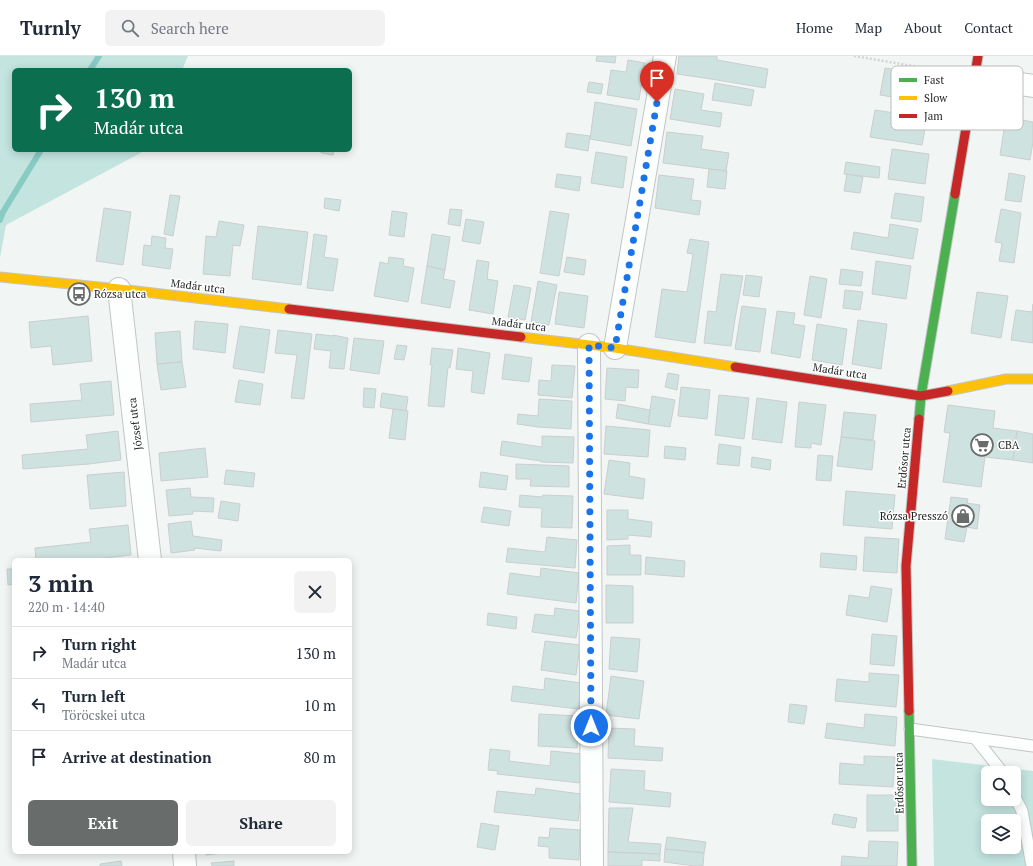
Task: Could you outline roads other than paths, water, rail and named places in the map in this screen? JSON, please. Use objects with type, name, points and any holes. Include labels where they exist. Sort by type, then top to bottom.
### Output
[{"type":"street","points":[[615,348],[665,56]]},
{"type":"street","points":[[1023,82],[1033,86]]},
{"type":"street","name":"Erdősor utca","points":[[912,866],[906,566],[921,396],[965,130]]},
{"type":"street","name":"Madár utca","points":[[4,278],[119,289],[615,348],[921,396],[1006,379],[1033,379]]},
{"type":"street","name":"József utca","points":[[119,289],[150,558]]},
{"type":"street","points":[[589,345],[592,866]]},
{"type":"street","points":[[184,854],[185,866]]},
{"type":"lane","points":[[910,729],[1033,746]]},
{"type":"lane","points":[[975,738],[997,766]]},
{"type":"lane","points":[[1020,806],[1022,811],[1032,866]]},
{"type":"waterway","points":[[91,68],[99,56]]},
{"type":"waterway","points":[[0,220],[3,212],[40,152]]},
{"type":"place","name":"Rózsa utca","points":[[79,294]]},
{"type":"place","name":"CBA","points":[[982,445]]},
{"type":"place","name":"Rózsa Presszó","points":[[963,516]]}]
